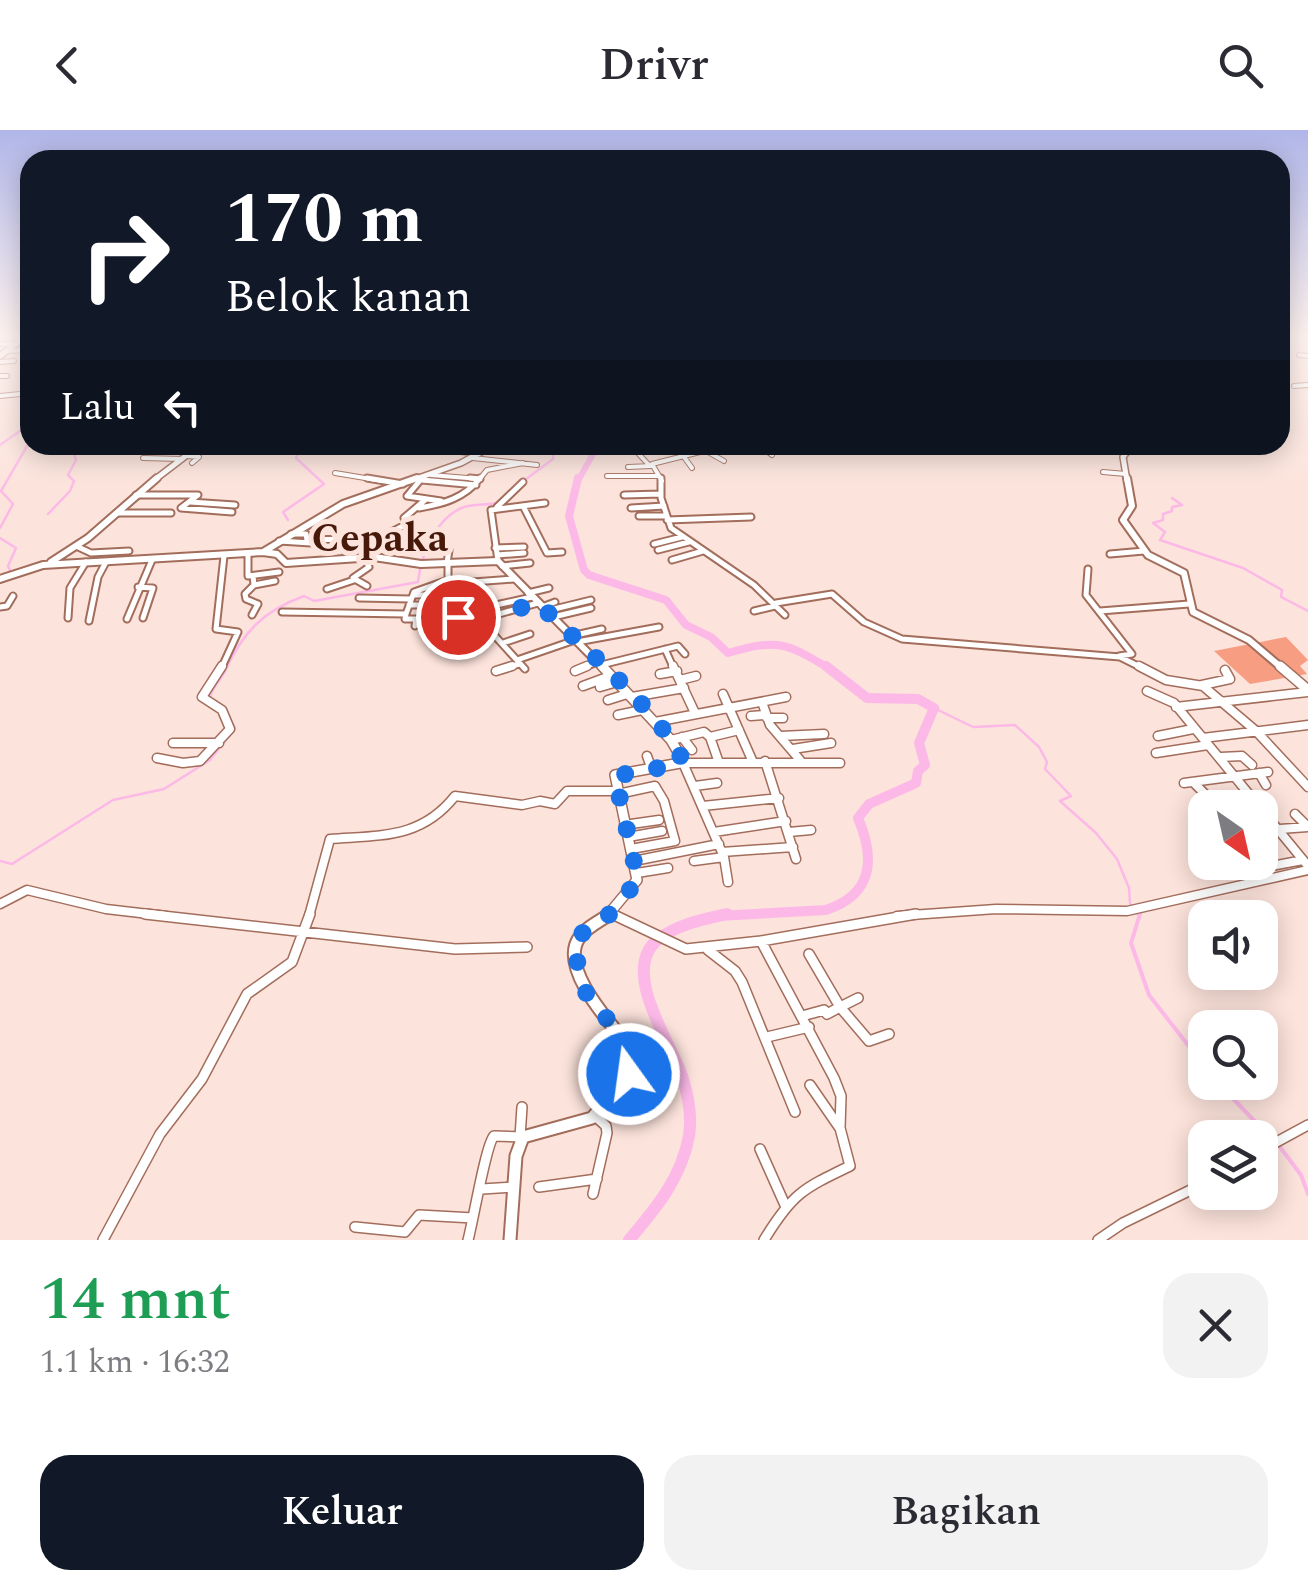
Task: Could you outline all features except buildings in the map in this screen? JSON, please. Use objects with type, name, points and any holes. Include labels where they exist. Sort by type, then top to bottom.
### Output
[{"type":"street","points":[[57,562],[136,494],[191,455]]},
{"type":"street","points":[[470,455],[537,465]]},
{"type":"street","points":[[640,455],[661,476],[666,518],[690,542],[785,615]]},
{"type":"street","points":[[628,467],[651,466],[668,457],[693,455]]},
{"type":"street","points":[[712,455],[724,461]]},
{"type":"street","points":[[1124,455],[1132,506],[1122,520],[1144,550],[1184,573],[1190,584],[1189,604],[1198,616],[1252,642],[1308,691]]},
{"type":"street","points":[[262,552],[343,504],[422,479],[477,456]]},
{"type":"street","points":[[684,457],[692,468]]},
{"type":"street","points":[[143,458],[188,459]]},
{"type":"street","points":[[415,508],[447,502],[478,482],[487,470],[523,463]]},
{"type":"street","points":[[335,472],[404,484]]},
{"type":"street","points":[[1103,472],[1126,474]]},
{"type":"street","points":[[431,475],[478,482]]},
{"type":"street","points":[[607,476],[661,476]]},
{"type":"street","points":[[422,479],[478,482]]},
{"type":"street","points":[[422,479],[407,496],[447,502]]},
{"type":"street","points":[[523,482],[489,518],[498,557],[671,740],[722,851],[728,882]]},
{"type":"street","points":[[136,494],[200,496],[181,508],[234,508]]},
{"type":"street","points":[[626,497],[661,496]]},
{"type":"street","points":[[326,589],[354,580],[368,570],[360,548],[406,524],[404,518],[425,500]]},
{"type":"street","points":[[496,508],[545,503]]},
{"type":"street","points":[[523,506],[547,553],[562,552]]},
{"type":"street","points":[[631,508],[664,506]]},
{"type":"street","points":[[117,513],[171,513]]},
{"type":"street","points":[[639,516],[714,515],[724,521],[751,516]]},
{"type":"street","points":[[290,534],[368,534]]},
{"type":"street","points":[[306,535],[305,539],[352,539],[346,553]]},
{"type":"street","points":[[683,536],[656,547],[690,542]]},
{"type":"street","points":[[329,550],[335,539]]},
{"type":"street","points":[[279,541],[318,543]]},
{"type":"street","points":[[76,546],[91,553],[129,552]]},
{"type":"street","points":[[415,626],[416,619],[404,619],[411,599],[448,580],[449,550]]},
{"type":"street","points":[[282,562],[400,558],[417,564],[448,563],[524,550]]},
{"type":"street","points":[[672,560],[704,550]]},
{"type":"street","points":[[1110,554],[1144,550]]},
{"type":"street","points":[[0,580],[57,562],[262,552],[277,554],[282,562]]},
{"type":"street","points":[[248,554],[247,574],[277,576]]},
{"type":"street","points":[[157,758],[195,765],[211,756],[230,726],[220,708],[202,697],[218,676],[238,632],[216,629],[224,556]]},
{"type":"street","points":[[498,557],[530,563]]},
{"type":"street","points":[[128,620],[152,560]]},
{"type":"street","points":[[68,618],[66,596],[71,581],[86,562]]},
{"type":"street","points":[[88,621],[106,562]]},
{"type":"street","points":[[252,615],[258,604],[247,600],[245,594],[254,585],[277,576],[282,562]]},
{"type":"street","points":[[754,611],[832,594],[864,622],[902,640],[1120,657],[1132,654],[1086,592],[1088,570]]},
{"type":"street","points":[[254,576],[254,585]]},
{"type":"street","points":[[442,584],[514,578]]},
{"type":"street","points":[[354,580],[367,586]]},
{"type":"street","points":[[138,587],[153,588],[143,618]]},
{"type":"street","points":[[540,605],[549,588]]},
{"type":"street","points":[[360,598],[444,595]]},
{"type":"street","points":[[0,606],[6,606],[13,596]]},
{"type":"street","points":[[411,599],[434,604]]},
{"type":"street","points":[[497,616],[494,602],[591,604]]},
{"type":"street","points":[[466,623],[469,627],[555,602]]},
{"type":"street","points":[[1099,611],[1189,604]]},
{"type":"street","points":[[282,612],[406,614]]},
{"type":"street","points":[[458,617],[485,622],[520,665]]},
{"type":"street","points":[[574,639],[658,626]]},
{"type":"street","points":[[496,671],[520,665],[602,629]]},
{"type":"street","points":[[502,643],[530,634]]},
{"type":"street","points":[[476,640],[493,635]]},
{"type":"street","points":[[575,671],[639,650],[680,646],[685,654]]},
{"type":"street","points":[[665,649],[695,713]]},
{"type":"street","points":[[1120,657],[1166,680],[1201,686],[1230,679],[1225,670]]},
{"type":"street","points":[[660,674],[696,676]]},
{"type":"street","points":[[583,686],[614,679]]},
{"type":"street","points":[[600,687],[614,679]]},
{"type":"street","points":[[1201,686],[1256,731],[1308,787]]},
{"type":"street","points":[[608,700],[684,688]]},
{"type":"street","points":[[1147,690],[1176,707],[1306,865]]},
{"type":"street","points":[[1176,707],[1308,691]]},
{"type":"street","points":[[723,694],[752,760]]},
{"type":"street","points":[[654,722],[786,698]]},
{"type":"street","points":[[1234,700],[1244,710]]},
{"type":"street","points":[[762,702],[766,716],[800,762]]},
{"type":"street","points":[[618,715],[643,709]]},
{"type":"street","points":[[751,716],[783,718]]},
{"type":"street","points":[[1224,724],[1232,735]]},
{"type":"street","points":[[1156,752],[1308,724]]},
{"type":"street","points":[[1158,736],[1194,729]]},
{"type":"street","points":[[710,736],[739,730]]},
{"type":"street","points":[[671,740],[706,732],[718,760]]},
{"type":"street","points":[[779,736],[824,734]]},
{"type":"street","points":[[682,737],[692,750]]},
{"type":"street","points":[[173,743],[219,744]]},
{"type":"street","points":[[793,749],[831,743]]},
{"type":"street","points":[[647,756],[651,767]]},
{"type":"street","points":[[1220,757],[1242,756],[1252,765]]},
{"type":"street","points":[[468,1240],[490,1138],[521,1137],[594,1116],[627,1079],[633,1057],[624,1038],[584,990],[574,948],[580,935],[611,914],[638,880],[616,793],[617,773],[718,760],[840,763]]},
{"type":"street","points":[[765,761],[796,859]]},
{"type":"street","points":[[1198,790],[1188,782],[1264,773],[1266,785]]},
{"type":"street","points":[[695,786],[717,783]]},
{"type":"street","points":[[103,1240],[160,1134],[202,1079],[219,1040],[248,994],[291,964],[305,932],[330,839],[401,832],[436,819],[455,796],[478,796],[522,805],[540,801],[556,804],[566,791],[616,793],[655,786],[664,801],[675,841],[632,855]]},
{"type":"street","points":[[702,806],[778,798]]},
{"type":"street","points":[[1296,814],[1308,827]]},
{"type":"street","points":[[623,825],[659,820]]},
{"type":"street","points":[[714,832],[786,821]]},
{"type":"street","points":[[1279,829],[1308,827]]},
{"type":"street","points":[[789,832],[811,830]]},
{"type":"street","points":[[626,837],[662,832]]},
{"type":"street","points":[[632,855],[793,847]]},
{"type":"street","points":[[694,861],[722,851]]},
{"type":"street","points":[[1278,867],[1306,865]]},
{"type":"street","points":[[611,914],[676,946],[707,949],[908,914],[1153,908],[1306,865]]},
{"type":"street","points":[[638,873],[668,868]]},
{"type":"street","points":[[0,904],[27,890],[106,909],[454,949],[528,947]]},
{"type":"street","points":[[762,941],[840,1088],[840,1128],[850,1166],[814,1181],[785,1205],[764,1240]]},
{"type":"street","points":[[707,949],[738,974],[795,1112]]},
{"type":"street","points":[[809,954],[840,1007],[869,1041],[890,1034]]},
{"type":"street","points":[[802,1016],[824,1010],[827,1014],[858,998]]},
{"type":"street","points":[[767,1037],[808,1027]]},
{"type":"street","points":[[810,1086],[840,1128]]},
{"type":"street","points":[[510,1240],[522,1108]]},
{"type":"street","points":[[593,1194],[608,1132],[594,1116]]},
{"type":"street","points":[[1278,1141],[1308,1125]]},
{"type":"street","points":[[760,1149],[785,1205]]},
{"type":"street","points":[[539,1187],[597,1180]]},
{"type":"street","points":[[482,1188],[514,1187]]},
{"type":"street","points":[[1098,1240],[1123,1223],[1188,1191]]},
{"type":"street","points":[[354,1226],[405,1232],[420,1215],[473,1218]]},
{"type":"shaded area","points":[[1286,637],[1308,660],[1300,666],[1307,674],[1250,684],[1214,651]]},
{"type":"waterway","points":[[0,445],[20,431]]},
{"type":"waterway","points":[[0,528],[13,504],[1,491],[22,455]]},
{"type":"waterway","points":[[48,514],[70,491],[74,481],[68,475],[76,460],[74,455]]},
{"type":"waterway","points":[[288,520],[283,512],[324,484],[297,455]]},
{"type":"waterway","points":[[510,491],[553,459],[553,455]]},
{"type":"waterway","points":[[578,481],[592,455]]},
{"type":"waterway","points":[[578,478],[569,516],[584,570],[589,575],[666,600],[686,625],[711,637],[728,653],[782,646],[829,669]]},
{"type":"waterway","points":[[1172,498],[1182,505],[1172,507],[1172,511],[1163,514],[1163,520],[1153,523],[1165,532],[1160,540],[1243,568],[1282,590],[1281,597],[1308,611]]},
{"type":"waterway","points":[[210,699],[239,645],[266,616],[304,596],[314,601],[418,582],[426,549],[445,519],[464,507],[497,503]]},
{"type":"waterway","points":[[0,538],[16,548],[8,566],[11,573]]},
{"type":"waterway","points":[[826,666],[829,669]]},
{"type":"waterway","points":[[719,916],[826,910],[842,903],[854,894],[866,873],[867,847],[858,818],[869,804],[916,783],[918,771],[925,765],[919,743],[934,708],[918,699],[867,698],[829,669]]},
{"type":"waterway","points":[[934,708],[973,727],[1015,725],[1039,747],[1047,762],[1045,769],[1071,796],[1060,801],[1096,833],[1117,859],[1129,888],[1130,903],[1139,916]]},
{"type":"waterway","points":[[0,861],[12,864],[113,800],[164,789],[210,760],[235,728],[224,709]]},
{"type":"waterway","points":[[719,916],[727,914]]},
{"type":"waterway","points":[[1140,914],[1131,943],[1149,995],[1188,1045]]},
{"type":"waterway","points":[[629,1240],[674,1179],[690,1128],[682,1076],[646,989],[647,955],[656,941],[672,931],[719,916]]},
{"type":"waterway","points":[[1234,1100],[1254,1120]]},
{"type":"waterway","points":[[1280,1147],[1301,1175],[1308,1194]]},
{"type":"district","name":"Cepaka","points":[[380,537]]},
{"type":"route","points":[[458,617],[485,618],[538,603],[632,697],[671,740],[682,759],[680,764],[622,771],[615,776],[638,880],[606,918],[578,936],[574,948],[584,990],[631,1049],[629,1074]]}]
